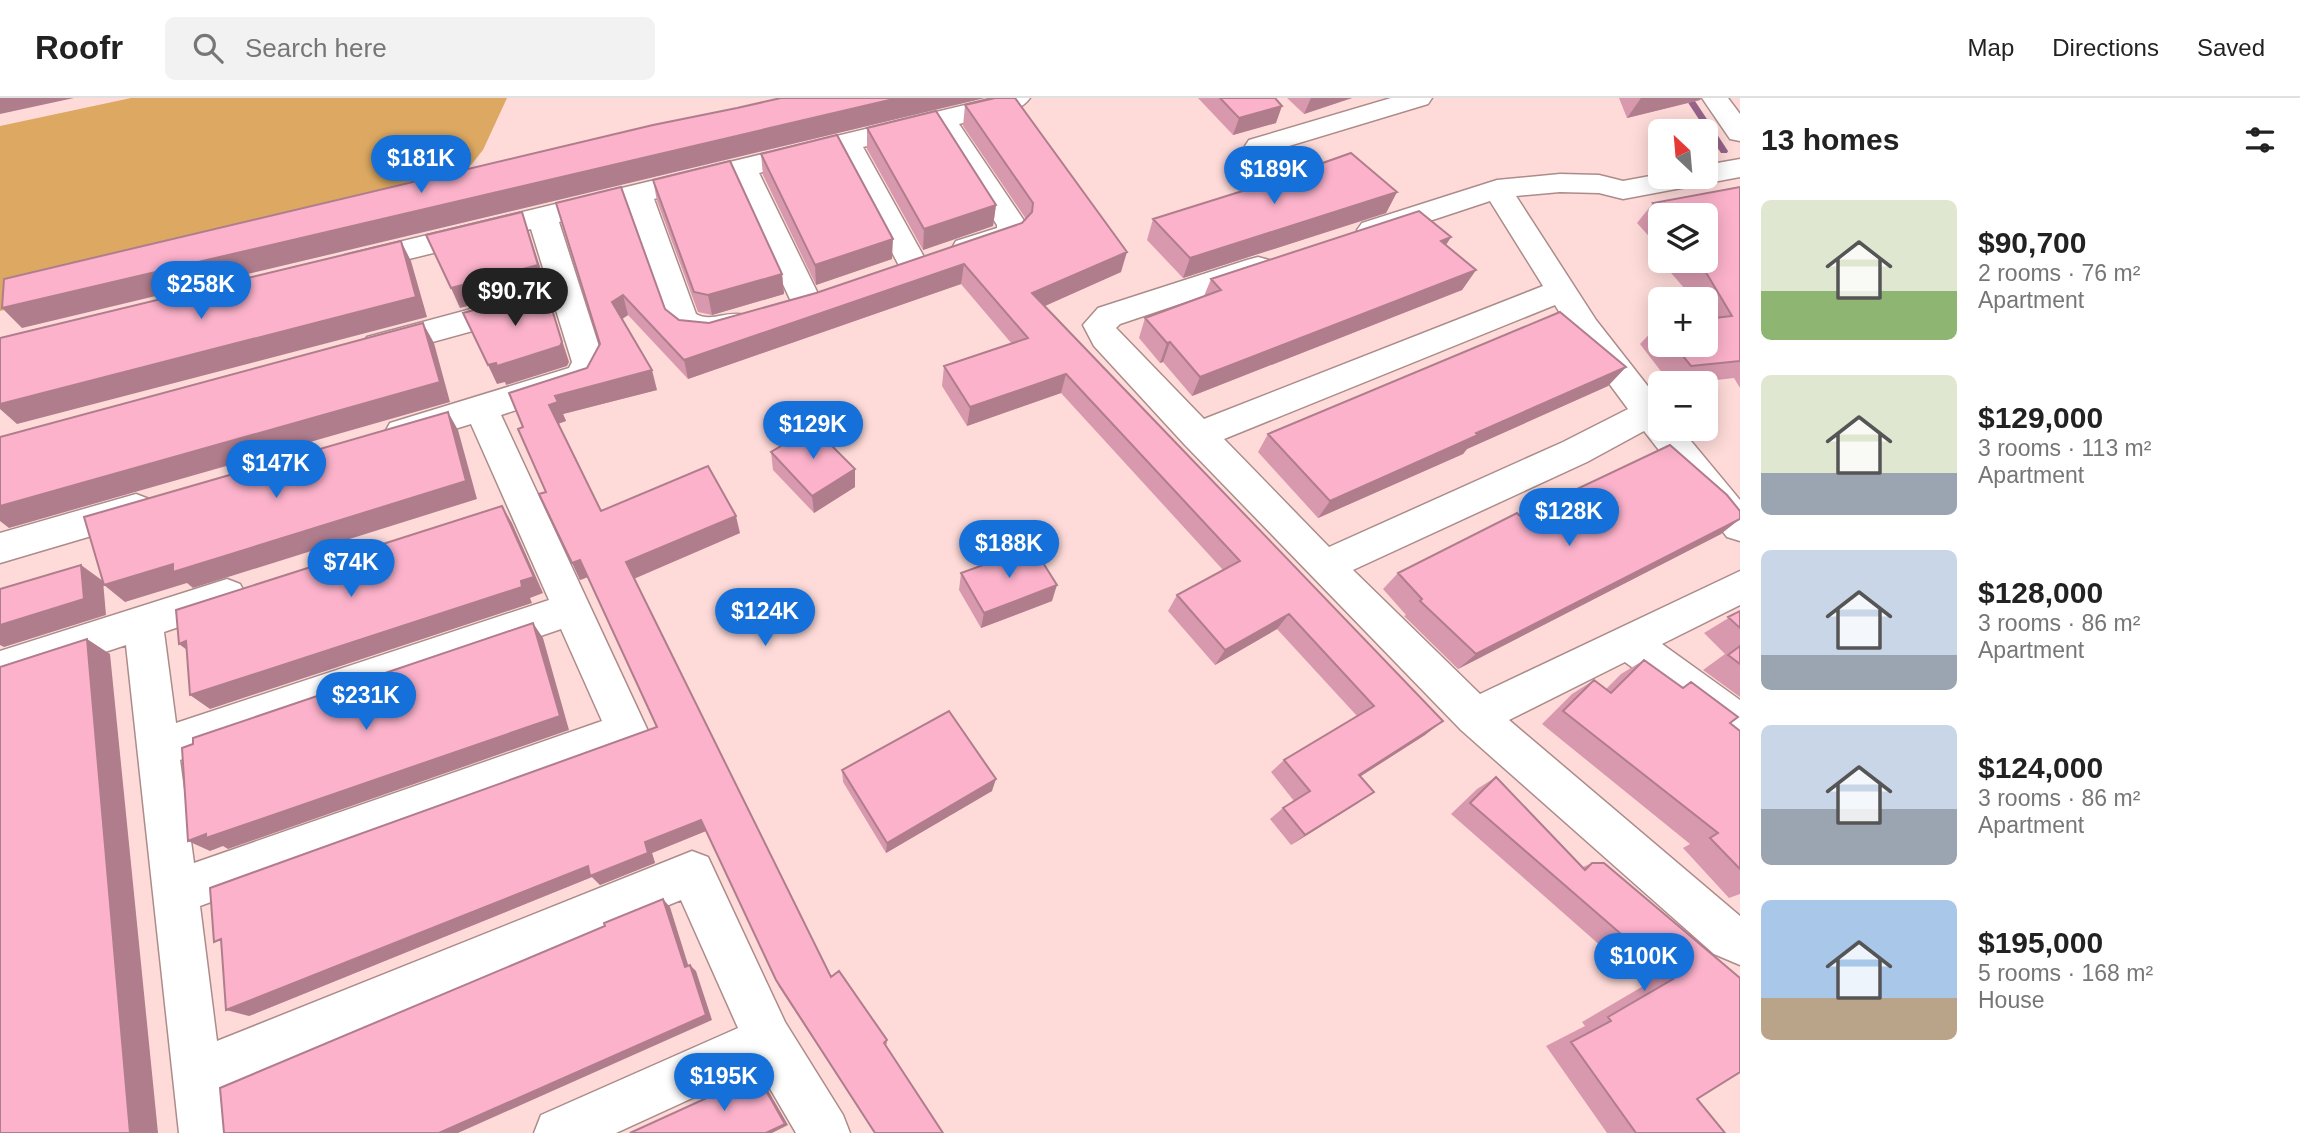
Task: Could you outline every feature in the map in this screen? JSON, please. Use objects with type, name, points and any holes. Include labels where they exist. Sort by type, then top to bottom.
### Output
[{"type":"street","points":[[325,269],[943,120],[998,106],[1017,98]]},
{"type":"street","points":[[1258,146],[1294,124],[1419,98]]},
{"type":"street","points":[[1715,98],[1740,134]]},
{"type":"street","points":[[847,143],[902,270],[1012,231],[1012,225],[943,120]]},
{"type":"street","points":[[638,194],[683,320],[695,329],[712,329],[796,305],[743,168]]},
{"type":"street","points":[[1718,172],[1740,168]]},
{"type":"street","points":[[1342,240],[1497,189],[1560,183],[1599,184],[1623,190],[1648,185]]},
{"type":"street","points":[[1497,189],[1561,291],[1648,411]]},
{"type":"street","points":[[374,440],[566,383],[581,376],[588,362],[542,216]]},
{"type":"street","points":[[1290,257],[1109,316],[1099,325],[1105,338],[1197,436],[1475,717],[1730,938],[1740,942]]},
{"type":"street","points":[[1197,436],[1561,291]]},
{"type":"street","points":[[350,352],[565,294]]},
{"type":"street","points":[[175,892],[627,731],[572,610],[510,506],[481,409]]},
{"type":"street","points":[[1324,566],[1575,452],[1648,426]]},
{"type":"street","points":[[1672,441],[1740,526]]},
{"type":"street","points":[[0,548],[160,502]]},
{"type":"street","points":[[0,669],[261,585]]},
{"type":"street","points":[[1475,717],[1740,587]]},
{"type":"street","points":[[158,748],[572,610]]},
{"type":"street","points":[[143,622],[204,1133]]},
{"type":"street","points":[[1628,642],[1740,724]]},
{"type":"street","points":[[197,1074],[692,873],[768,1038],[825,1133]]},
{"type":"street","points":[[559,1133],[768,1038]]},
{"type":"shaded area","points":[[131,98],[507,98],[483,150],[437,207],[0,311],[0,126]]},
{"type":"building","points":[[781,98],[898,98],[2,308],[4,279],[653,125]]},
{"type":"building","points":[[995,98],[1015,98],[1127,252],[1032,293],[1443,721],[1359,775],[1374,792],[1305,835],[1283,808],[1310,791],[1284,760],[1374,706],[1289,614],[1225,650],[1177,595],[1240,561],[1066,374],[970,407],[944,366],[1028,338],[964,264],[684,360],[623,295],[612,302],[652,370],[555,396],[558,402],[549,405],[601,511],[708,466],[736,516],[626,562],[831,977],[839,971],[887,1040],[884,1043],[943,1133],[875,1133],[776,980],[701,820],[645,842],[648,853],[590,876],[588,866],[226,1010],[221,939],[214,942],[210,888],[657,727],[580,560],[572,563],[539,494],[546,492],[518,429],[523,427],[509,393],[587,368],[600,344],[556,203],[621,187],[665,309],[679,320],[709,323],[816,293],[1022,223],[1032,212],[1033,203],[965,105]]},
{"type":"building","points":[[1220,98],[1275,98],[1282,106],[1239,118]]},
{"type":"building","points":[[936,111],[996,205],[924,229],[867,128]]},
{"type":"building","points":[[837,135],[893,239],[815,265],[761,154]]},
{"type":"building","points":[[1351,153],[1397,192],[1190,258],[1153,219],[1252,188]]},
{"type":"building","points":[[730,161],[782,274],[708,295],[694,292],[653,180]]},
{"type":"building","points":[[1740,187],[1740,361],[1691,366],[1684,357],[1718,357],[1718,318],[1732,316],[1718,292],[1718,287],[1715,287],[1706,273],[1718,273],[1718,203],[1653,203]]},
{"type":"building","points":[[1419,211],[1451,237],[1441,241],[1476,270],[1200,377],[1145,318],[1221,290],[1211,279]]},
{"type":"building","points":[[522,212],[538,265],[451,288],[426,235]]},
{"type":"building","points":[[401,241],[416,297],[0,404],[0,338]]},
{"type":"building","points":[[546,290],[562,342],[560,346],[497,366],[496,363],[488,365],[463,313]]},
{"type":"building","points":[[1560,312],[1626,367],[1330,501],[1268,434]]},
{"type":"building","points":[[423,323],[440,382],[0,506],[0,437]]},
{"type":"building","points":[[448,412],[466,481],[173,572],[173,564],[104,585],[84,517]]},
{"type":"building","points":[[813,427],[855,469],[812,496],[771,452]]},
{"type":"building","points":[[1670,445],[1727,495],[1740,511],[1740,519],[1476,654],[1420,601],[1422,599],[1398,573],[1517,513],[1520,516]]},
{"type":"building","points":[[502,506],[534,577],[521,581],[522,587],[190,695],[186,641],[179,644],[176,610]]},
{"type":"building","points":[[1033,547],[1057,585],[984,613],[961,573]]},
{"type":"building","points":[[81,565],[84,599],[0,625],[0,589]]},
{"type":"building","points":[[1740,611],[1740,628],[1728,617]]},
{"type":"building","points":[[533,623],[560,716],[206,838],[206,834],[188,841],[182,748],[193,744],[193,738]]},
{"type":"building","points":[[87,639],[130,1133],[0,1133],[0,667]]},
{"type":"building","points":[[1740,646],[1740,664],[1728,655]]},
{"type":"building","points":[[1644,660],[1683,688],[1691,682],[1738,717],[1730,723],[1740,731],[1740,869],[1710,838],[1718,833],[1563,711],[1594,680],[1611,693]]},
{"type":"building","points":[[949,711],[996,779],[887,843],[842,770]]},
{"type":"building","points":[[1496,777],[1585,870],[1592,863],[1604,863],[1740,978],[1740,1072],[1697,1099],[1725,1133],[1636,1133],[1571,1042],[1611,1021],[1608,1017],[1673,979],[1470,803]]},
{"type":"building","points":[[663,899],[685,967],[690,965],[706,1015],[439,1133],[224,1133],[220,1088]]},
{"type":"building","points":[[757,1075],[785,1124],[766,1133],[630,1133]]},
{"type":"waterway","points":[[1689,98],[1724,151]]}]
